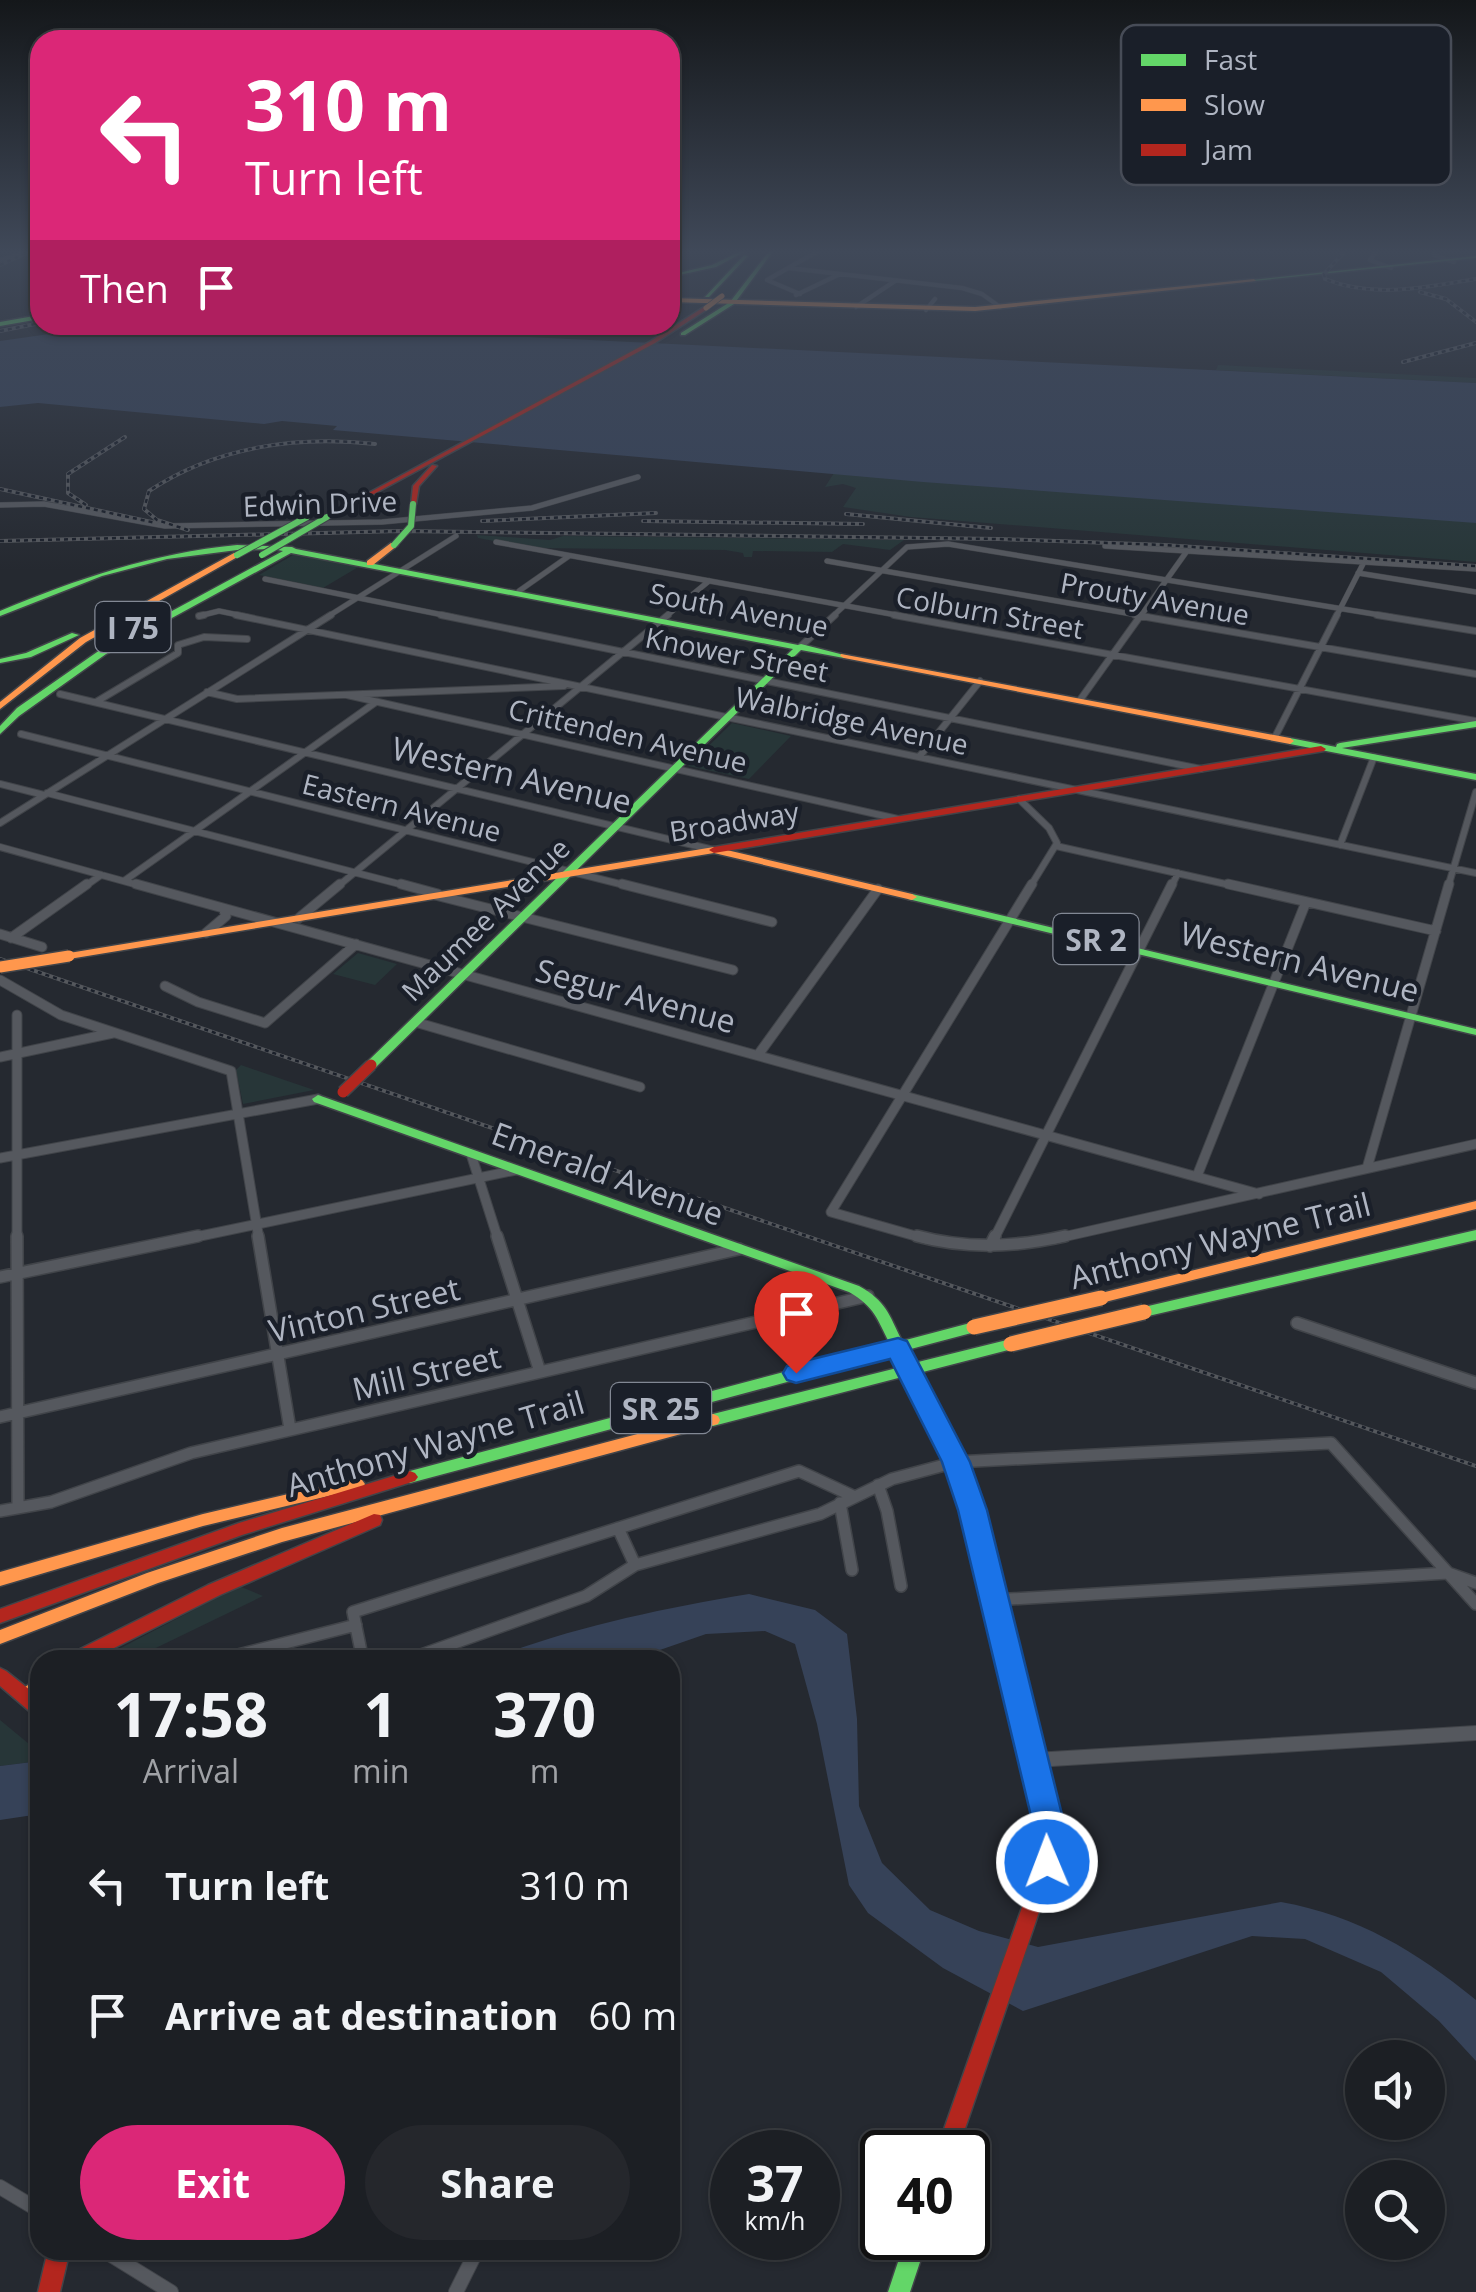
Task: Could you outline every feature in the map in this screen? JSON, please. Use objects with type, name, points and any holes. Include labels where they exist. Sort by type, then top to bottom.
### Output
[{"type":"main road","name":"I 75","points":[[0,706],[64,652],[125,614],[608,357]]},
{"type":"main road","name":"I 75","points":[[0,731],[96,648],[619,357]]},
{"type":"main road","points":[[589,377],[633,357]]},
{"type":"main road","points":[[370,563],[411,526],[416,486],[451,450]]},
{"type":"main road","name":"South Avenue","points":[[0,614],[112,567],[156,554],[226,545],[292,549],[1476,776]]},
{"type":"main road","points":[[15,716],[103,652],[292,549]]},
{"type":"main road","points":[[0,661],[28,655],[125,614]]},
{"type":"main road","name":"Maumee Avenue","points":[[318,1099],[343,1092],[372,1065],[801,646]]},
{"type":"main road","name":"Broadway","points":[[0,967],[1476,722]]},
{"type":"main road","points":[[1275,738],[1284,748],[1282,756]]},
{"type":"main road","name":"Western Avenue","points":[[714,850],[1476,1032]]},
{"type":"main road","name":"Emerald Avenue","points":[[318,1099],[872,1300]]},
{"type":"main road","name":"Anthony Wayne Trail","points":[[5,1614],[136,1563],[424,1471],[974,1328],[1476,1206]]},
{"type":"main road","name":"Anthony Wayne Trail","points":[[0,1637],[282,1535],[542,1464],[907,1369],[1476,1235]]},
{"type":"main road","points":[[872,1300],[956,1462],[1035,1760],[1051,1839],[1047,1862],[954,2130]]},
{"type":"main road","points":[[0,1579],[203,1520],[424,1471]]},
{"type":"main road","points":[[94,1650],[246,1575],[446,1493]]},
{"type":"main road","points":[[0,1676],[30,1700]]},
{"type":"main road","points":[[25,1696],[30,1693]]},
{"type":"main road","points":[[49,2292],[57,2260]]},
{"type":"main road","points":[[899,2292],[910,2260]]},
{"type":"street","name":"Edwin Drive","points":[[0,506],[44,504],[165,526],[382,522],[532,508],[638,478]]},
{"type":"street","points":[[0,823],[456,536]]},
{"type":"street","name":"Colburn Street","points":[[496,542],[1476,722]]},
{"type":"street","name":"Maumee Avenue","points":[[801,646],[907,547],[953,544],[1476,631]]},
{"type":"street","points":[[1105,546],[1476,569]]},
{"type":"street","points":[[1080,700],[1187,551]]},
{"type":"street","points":[[519,592],[569,556]]},
{"type":"street","name":"Prouty Avenue","points":[[826,561],[1476,674]]},
{"type":"street","points":[[1275,738],[1364,562]]},
{"type":"street","points":[[1358,573],[1476,592]]},
{"type":"street","name":"Knower Street","points":[[265,579],[1201,769]]},
{"type":"street","points":[[299,918],[709,581]]},
{"type":"street","points":[[199,616],[220,611]]},
{"type":"street","name":"Walbridge Avenue","points":[[220,611],[1476,873]]},
{"type":"street","points":[[96,702],[178,653],[180,642],[214,636],[246,638]]},
{"type":"street","points":[[920,757],[980,681]]},
{"type":"street","points":[[208,692],[237,698],[580,686]]},
{"type":"street","name":"Western Avenue","points":[[60,694],[714,850]]},
{"type":"street","name":"Crittenden Avenue","points":[[347,696],[898,819]]},
{"type":"street","points":[[124,881],[376,702]]},
{"type":"street","name":"Eastern Avenue","points":[[21,734],[772,922]]},
{"type":"street","points":[[1340,845],[1374,757]]},
{"type":"street","points":[[0,784],[733,970]]},
{"type":"street","points":[[1368,1168],[1476,792]]},
{"type":"street","points":[[1019,800],[1049,828],[1056,846]]},
{"type":"street","points":[[1056,846],[1436,931]]},
{"type":"street","points":[[1056,846],[831,1212],[942,1243],[1040,1243],[1476,1144]]},
{"type":"street","name":"Segur Avenue","points":[[0,847],[1258,1194]]},
{"type":"street","points":[[990,1246],[1178,873]]},
{"type":"street","points":[[11,938],[101,875]]},
{"type":"street","points":[[758,1055],[878,889]]},
{"type":"street","points":[[1197,1176],[1306,902]]},
{"type":"street","points":[[206,933],[226,916],[222,908]]},
{"type":"street","points":[[0,934],[42,947]]},
{"type":"street","points":[[165,986],[265,1023],[356,944]]},
{"type":"street","points":[[0,980],[60,1015],[231,1071],[290,1429]]},
{"type":"street","points":[[16,1016],[18,1506]]},
{"type":"street","points":[[415,1022],[640,1087]]},
{"type":"street","points":[[0,1057],[113,1033]]},
{"type":"street","points":[[0,1158],[318,1099]]},
{"type":"street","points":[[470,1154],[540,1372]]},
{"type":"street","points":[[0,1277],[516,1170]]},
{"type":"street","name":"Vinton Street","points":[[0,1417],[739,1249]]},
{"type":"street","name":"Mill Street","points":[[0,1511],[51,1502],[191,1453],[290,1429],[872,1300]]},
{"type":"street","points":[[1297,1323],[1476,1383]]},
{"type":"street","points":[[435,1650],[586,1596],[636,1566],[820,1514],[878,1485],[956,1462],[1331,1443],[1476,1604]]},
{"type":"street","points":[[361,1650],[354,1612],[799,1471],[854,1496]]},
{"type":"street","points":[[878,1485],[887,1511],[901,1586]]},
{"type":"street","points":[[840,1503],[852,1570]]},
{"type":"street","points":[[618,1528],[636,1566]]},
{"type":"street","points":[[994,1600],[1448,1573],[1476,1583]]},
{"type":"street","points":[[258,1650],[356,1625]]},
{"type":"street","points":[[1035,1760],[1476,1734]]},
{"type":"street","points":[[0,2186],[30,2205]]},
{"type":"street","points":[[119,2260],[171,2292]]},
{"type":"street","points":[[456,2292],[472,2260]]},
{"type":"shaded area","points":[[1218,365],[1476,378],[1476,383],[1216,370]]},
{"type":"shaded area","points":[[834,473],[1466,521],[1476,523],[1476,562],[911,517],[843,507],[856,488],[843,484],[825,487]]},
{"type":"shaded area","points":[[477,535],[550,540],[563,536],[904,540],[890,550],[843,544],[832,552],[753,551],[752,557],[744,557],[743,553],[725,550],[531,548]]},
{"type":"shaded area","points":[[298,552],[360,566],[323,588],[259,575]]},
{"type":"shaded area","points":[[732,723],[791,736],[749,779],[688,766]]},
{"type":"shaded area","points":[[358,953],[397,964],[375,985],[333,974]]},
{"type":"shaded area","points":[[241,1065],[314,1090],[243,1104],[236,1070]]},
{"type":"shaded area","points":[[239,1586],[263,1596],[152,1650],[117,1650]]},
{"type":"shaded area","points":[[0,1720],[30,1745],[30,1762],[0,1766]]},
{"type":"water","points":[[0,357],[940,357],[1476,383],[1476,523],[923,482],[333,430],[337,426],[282,421],[264,424],[38,403],[0,407]]},
{"type":"water","points":[[749,1594],[815,1610],[847,1634],[857,1719],[859,1806],[882,1863],[930,1910],[979,1931],[1038,1947],[1281,1902],[1309,1908],[1385,1938],[1476,2000],[1476,2061],[1439,2021],[1381,1972],[1305,1939],[1252,1936],[1023,2011],[943,1968],[868,1913],[849,1885],[817,1724],[795,1644],[765,1631],[706,1634],[660,1650],[517,1650],[617,1620]]},
{"type":"water","points":[[30,1762],[30,1816],[0,1820],[0,1766]]},
{"type":"railway","points":[[1403,362],[1422,357]]},
{"type":"railway","points":[[86,505],[68,493],[68,474],[125,437]]},
{"type":"railway","points":[[188,530],[157,520],[144,509],[149,491],[174,476],[229,454],[316,441],[375,444]]},
{"type":"railway","points":[[0,489],[156,523]]},
{"type":"railway","points":[[482,521],[656,513]]},
{"type":"railway","points":[[846,514],[991,528]]},
{"type":"railway","points":[[643,521],[863,524]]},
{"type":"railway","points":[[0,541],[400,531],[999,539],[1164,545],[1476,566]]},
{"type":"railway","points":[[0,959],[1476,1466]]},
{"type":"traffic: fast","points":[[394,545],[411,526],[413,504]]},
{"type":"traffic: fast","points":[[237,555],[307,517]]},
{"type":"traffic: fast","points":[[262,555],[327,517]]},
{"type":"traffic: fast","points":[[0,614],[133,565],[201,551],[273,547],[844,656]]},
{"type":"traffic: fast","points":[[15,715],[103,652],[292,549]]},
{"type":"traffic: fast","points":[[0,661],[28,655],[75,635]]},
{"type":"traffic: fast","points":[[371,1065],[801,646]]},
{"type":"traffic: fast","points":[[0,731],[20,710]]},
{"type":"traffic: fast","points":[[1340,746],[1476,724]]},
{"type":"traffic: fast","points":[[1290,741],[1476,777]]},
{"type":"traffic: fast","points":[[912,897],[1476,1032]]},
{"type":"traffic: fast","points":[[318,1099],[854,1289],[870,1298],[880,1310],[956,1462],[982,1552]]},
{"type":"traffic: fast","points":[[1144,1312],[1476,1235]]},
{"type":"traffic: fast","points":[[410,1477],[974,1327]]},
{"type":"traffic: fast","points":[[713,1420],[1011,1344]]},
{"type":"traffic: fast","points":[[899,2292],[910,2260]]},
{"type":"traffic: slow","points":[[370,563],[394,545]]},
{"type":"traffic: slow","points":[[0,706],[83,640],[237,555]]},
{"type":"traffic: slow","points":[[844,656],[1290,741]]},
{"type":"traffic: slow","points":[[69,956],[714,850],[912,897]]},
{"type":"traffic: slow","points":[[0,967],[69,956]]},
{"type":"traffic: slow","points":[[1101,1298],[1476,1205]]},
{"type":"traffic: slow","points":[[974,1327],[1101,1298]]},
{"type":"traffic: slow","points":[[1011,1344],[1144,1312]]},
{"type":"traffic: slow","points":[[0,1637],[153,1578],[282,1535],[713,1420]]},
{"type":"traffic: slow","points":[[0,1579],[203,1520],[357,1484]]},
{"type":"traffic: slow","points":[[25,1696],[30,1692]]},
{"type":"traffic: jam","points":[[327,517],[625,357]]},
{"type":"traffic: jam","points":[[413,504],[416,486],[434,466]]},
{"type":"traffic: jam","points":[[714,850],[1321,749]]},
{"type":"traffic: jam","points":[[343,1092],[371,1065]]},
{"type":"traffic: jam","points":[[0,1616],[239,1529],[410,1477]]},
{"type":"traffic: jam","points":[[94,1650],[214,1590],[374,1520]]},
{"type":"traffic: jam","points":[[954,2130],[1047,1862],[1051,1839],[982,1552]]},
{"type":"traffic: jam","points":[[0,1676],[30,1701]]},
{"type":"traffic: jam","points":[[49,2292],[57,2260]]},
{"type":"route","points":[[796,1373],[898,1348],[956,1462],[972,1510],[1047,1812],[1051,1839],[1047,1862]]}]
